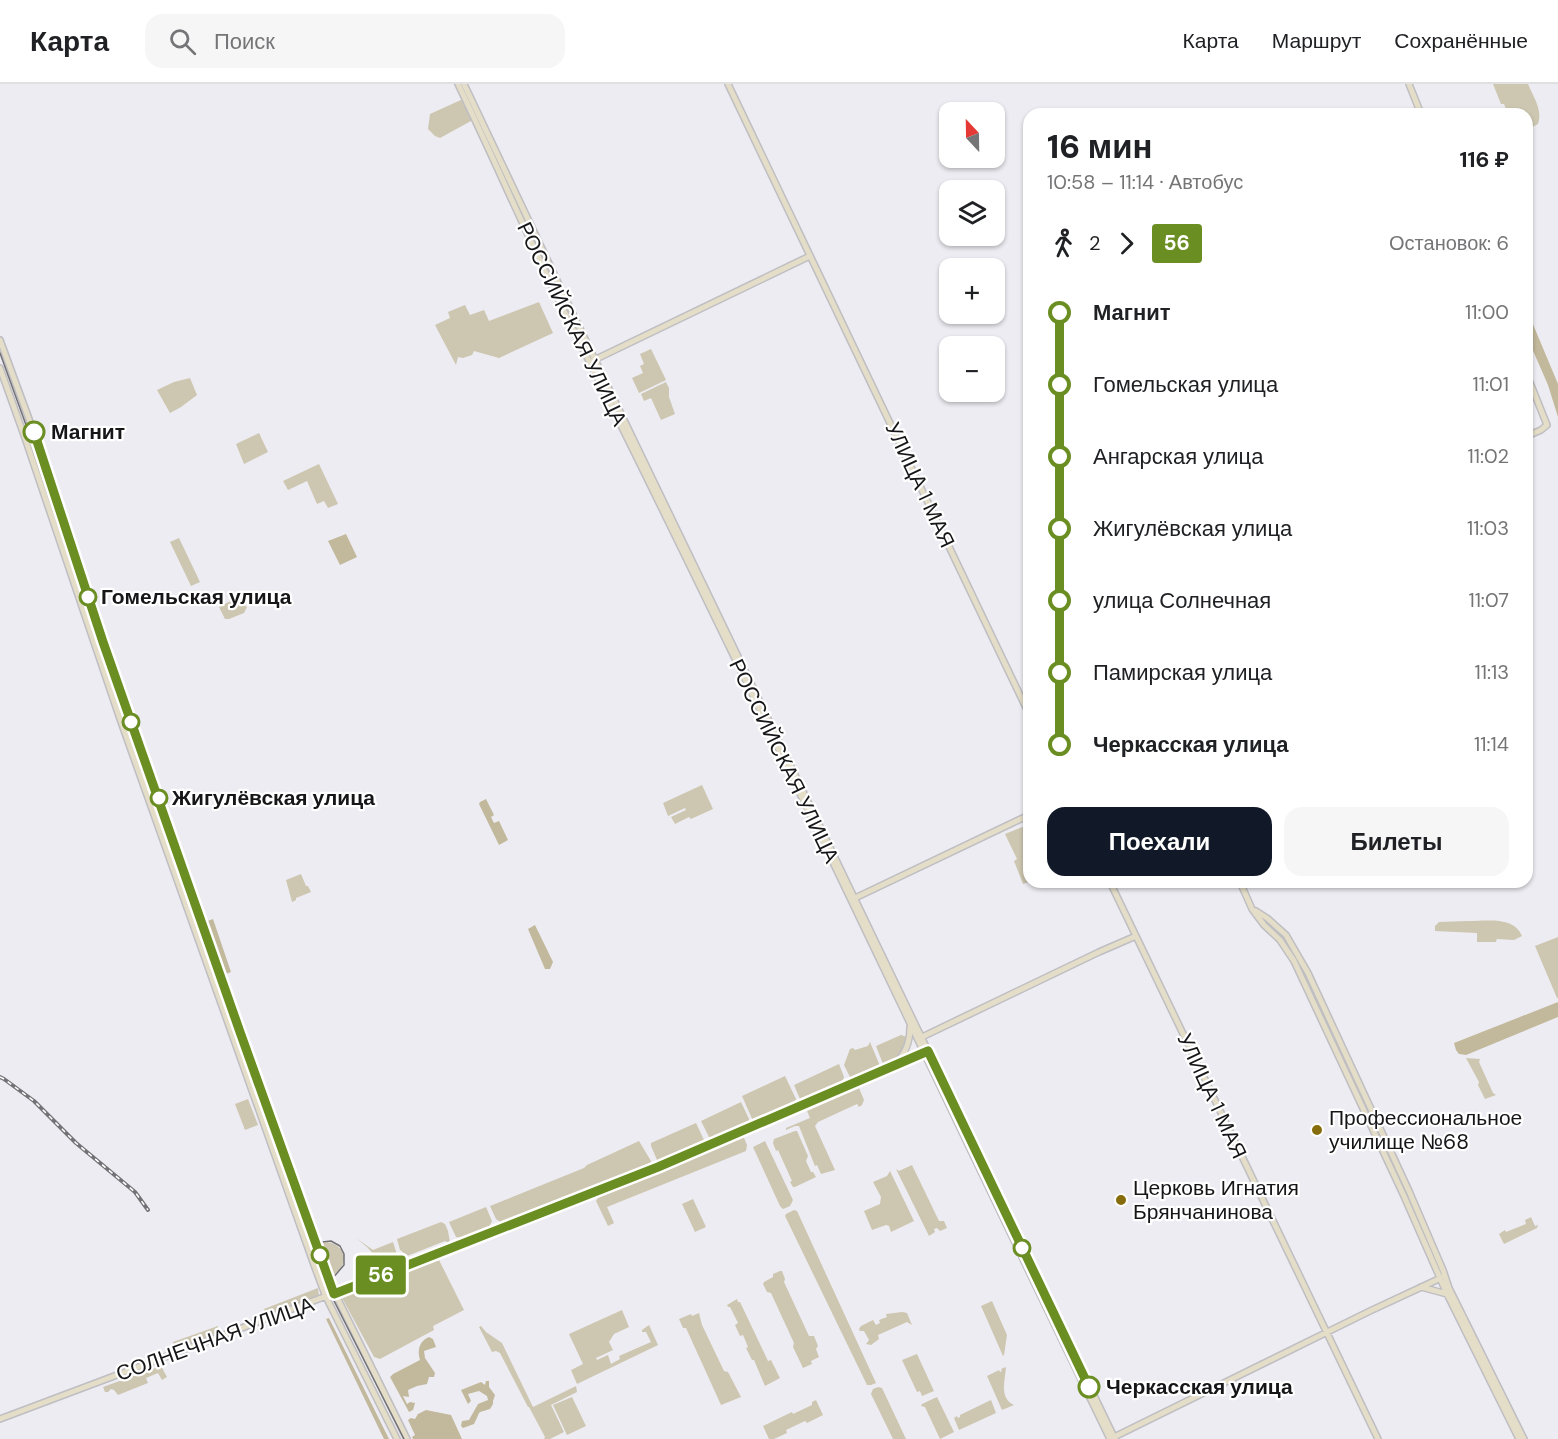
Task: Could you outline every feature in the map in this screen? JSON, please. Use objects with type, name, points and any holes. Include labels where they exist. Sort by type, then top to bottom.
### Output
[{"type":"street","name":"РОССИЙСКАЯ УЛИЦА","points":[[458,84],[510,198],[593,361]]},
{"type":"street","name":"РОССИЙСКАЯ УЛИЦА","points":[[464,84],[593,361],[922,1037],[927,1052]]},
{"type":"street","name":"УЛИЦА 1 МАЯ","points":[[728,84],[1023,701]]},
{"type":"street","points":[[1409,84],[1419,108]]},
{"type":"street","points":[[593,361],[810,255]]},
{"type":"street","points":[[0,340],[26,410],[98,629],[334,1294],[407,1439]]},
{"type":"street","points":[[0,368],[96,649],[326,1297],[397,1439]]},
{"type":"street","points":[[1533,390],[1547,425],[1533,433]]},
{"type":"street","points":[[853,899],[1023,818]]},
{"type":"street","points":[[174,871],[182,867]]},
{"type":"street","points":[[180,888],[189,885]]},
{"type":"street","name":"УЛИЦА 1 МАЯ","points":[[1113,888],[1378,1439]]},
{"type":"street","points":[[1243,888],[1252,909],[1264,925],[1274,928],[1285,946],[1297,959],[1357,1078],[1443,1277],[1521,1439]]},
{"type":"street","name":"РОССИЙСКАЯ УЛИЦА","points":[[853,899],[909,1021],[927,1052],[1112,1438]]},
{"type":"street","points":[[922,1037],[1136,936]]},
{"type":"street","points":[[224,1011],[232,1009]]},
{"type":"street","points":[[892,1067],[909,1045],[909,1021]]},
{"type":"street","name":"СОЛНЕЧНАЯ УЛИЦА","points":[[0,1419],[334,1294],[658,1167],[927,1052]]},
{"type":"street","points":[[276,1157],[281,1159],[284,1154]]},
{"type":"street","points":[[280,1168],[283,1164],[288,1165]]},
{"type":"street","points":[[1112,1438],[1443,1277]]},
{"type":"street","points":[[1443,1277],[1447,1294],[1521,1439]]},
{"type":"street","points":[[1421,1287],[1447,1294]]},
{"type":"street","points":[[359,1363],[367,1359]]},
{"type":"street","points":[[362,1370],[370,1365]]},
{"type":"shaded area","points":[[1493,84],[1528,84],[1538,108],[1538,124],[1533,127],[1533,108],[1506,108],[1504,104],[1501,104]]},
{"type":"shaded area","points":[[463,99],[472,120],[440,138],[435,136],[428,129],[430,114]]},
{"type":"shaded area","points":[[539,302],[553,333],[499,358],[474,351],[472,355],[458,357],[456,365],[435,325],[450,318],[448,312],[465,305],[470,315],[484,310],[489,321]]},
{"type":"shaded area","points":[[1533,324],[1558,384],[1558,417],[1548,385],[1533,351]]},
{"type":"shaded area","points":[[651,349],[666,380],[639,393],[632,378],[643,373],[640,366],[644,364],[640,354]]},
{"type":"shaded area","points":[[190,378],[197,395],[170,413],[157,390]]},
{"type":"shaded area","points":[[666,382],[675,414],[661,420],[651,398],[644,401],[641,394]]},
{"type":"shaded area","points":[[259,433],[268,452],[244,464],[236,444]]},
{"type":"shaded area","points":[[319,464],[338,504],[328,508],[324,501],[317,504],[307,481],[288,490],[283,481]]},
{"type":"shaded area","points":[[346,534],[357,557],[340,565],[328,541]]},
{"type":"shaded area","points":[[179,538],[200,582],[191,586],[170,542]]},
{"type":"shaded area","points":[[240,596],[247,607],[244,613],[225,619],[219,607]]},
{"type":"shaded area","points":[[702,785],[713,809],[675,824],[671,817],[686,810],[685,808],[668,816],[663,803]]},
{"type":"shaded area","points":[[486,799],[494,815],[491,817],[494,823],[499,821],[508,840],[499,845],[479,804]]},
{"type":"shaded area","points":[[1023,827],[1023,884],[1014,861],[1017,859],[1005,834]]},
{"type":"shaded area","points":[[301,874],[311,892],[292,902],[286,880]]},
{"type":"shaded area","points":[[213,919],[231,972],[223,975],[205,922]]},
{"type":"shaded area","points":[[1491,920],[1513,925],[1522,936],[1514,940],[1497,938],[1496,942],[1477,942],[1477,933],[1435,931],[1435,926],[1439,922]]},
{"type":"shaded area","points":[[535,925],[553,962],[550,969],[545,969],[528,929]]},
{"type":"shaded area","points":[[1558,937],[1558,998],[1557,998],[1535,946]]},
{"type":"shaded area","points":[[1558,1002],[1558,1017],[1466,1055],[1459,1054],[1456,1050],[1454,1043]]},
{"type":"shaded area","points":[[901,1035],[907,1037],[903,1051],[894,1060],[883,1064],[876,1046]]},
{"type":"shaded area","points":[[870,1042],[879,1068],[854,1078],[850,1077],[844,1065],[850,1049],[855,1050],[868,1046]]},
{"type":"shaded area","points":[[1466,1058],[1480,1059],[1479,1062],[1496,1095],[1485,1099]]},
{"type":"shaded area","points":[[839,1064],[844,1077],[842,1082],[800,1099],[794,1085]]},
{"type":"shaded area","points":[[785,1076],[796,1099],[795,1104],[753,1121],[742,1096]]},
{"type":"shaded area","points":[[859,1088],[864,1100],[862,1105],[859,1107],[857,1104],[818,1122],[815,1126],[835,1170],[821,1174],[817,1165],[815,1166],[799,1126],[786,1130],[786,1128],[810,1118],[807,1111]]},
{"type":"shaded area","points":[[248,1099],[258,1125],[245,1130],[235,1104]]},
{"type":"shaded area","points":[[741,1102],[749,1121],[710,1139],[701,1121]]},
{"type":"shaded area","points":[[696,1123],[703,1141],[657,1160],[651,1143]]},
{"type":"shaded area","points":[[795,1131],[808,1156],[806,1161],[811,1172],[816,1177],[793,1187],[773,1143],[774,1139]]},
{"type":"shaded area","points":[[741,1136],[747,1145],[746,1151],[607,1207],[614,1223],[608,1226],[596,1201],[599,1196]]},
{"type":"shaded area","points":[[639,1141],[651,1161],[650,1164],[500,1222],[496,1219],[490,1206],[584,1168]]},
{"type":"shaded area","points":[[765,1141],[793,1200],[790,1206],[783,1209],[753,1147]]},
{"type":"shaded area","points":[[912,1165],[939,1221],[944,1221],[947,1228],[940,1231],[937,1228],[934,1229],[935,1232],[929,1236],[896,1169],[899,1171]]},
{"type":"shaded area","points":[[890,1171],[914,1221],[891,1232],[889,1226],[886,1225],[872,1230],[864,1211],[880,1204],[881,1197],[873,1182],[887,1176]]},
{"type":"shaded area","points":[[693,1199],[706,1227],[695,1232],[682,1204]]},
{"type":"shaded area","points":[[486,1207],[492,1221],[489,1227],[461,1238],[456,1237],[449,1222]]},
{"type":"shaded area","points":[[794,1210],[797,1211],[876,1383],[867,1385],[785,1216]]},
{"type":"shaded area","points":[[1531,1217],[1535,1226],[1538,1225],[1537,1228],[1504,1244],[1499,1234],[1526,1224],[1525,1220]]},
{"type":"shaded area","points":[[441,1222],[445,1224],[450,1242],[445,1241],[407,1256],[405,1259],[397,1239]]},
{"type":"shaded area","points":[[356,1238],[373,1250],[393,1242],[399,1261],[385,1267]]},
{"type":"shaded area","points":[[326,1242],[338,1246],[344,1256],[342,1266],[332,1277],[328,1256],[325,1257],[319,1245]]},
{"type":"shaded area","points":[[438,1258],[464,1310],[433,1326],[434,1330],[380,1359],[374,1357],[341,1296]]},
{"type":"shaded area","points":[[782,1271],[784,1282],[809,1336],[814,1336],[818,1346],[816,1349],[819,1357],[811,1361],[812,1364],[803,1368],[771,1293],[767,1292],[763,1284],[773,1277],[773,1274]]},
{"type":"shaded area","points":[[318,1288],[319,1296],[269,1315],[265,1313],[264,1309]]},
{"type":"shaded area","points":[[737,1299],[768,1361],[771,1360],[780,1378],[765,1386],[746,1348],[748,1347],[743,1335],[740,1336],[735,1325],[738,1323],[727,1305]]},
{"type":"shaded area","points":[[992,1301],[1007,1335],[1003,1356],[981,1306]]},
{"type":"shaded area","points":[[622,1310],[629,1327],[614,1334],[609,1342],[613,1350],[596,1358],[597,1360],[608,1355],[611,1364],[620,1359],[619,1356],[651,1342],[646,1332],[642,1332],[649,1325],[658,1345],[577,1384],[571,1370],[583,1364],[569,1334]]},
{"type":"shaded area","points":[[699,1313],[702,1325],[724,1371],[728,1372],[741,1397],[721,1405],[686,1328],[683,1328],[679,1319]]},
{"type":"shaded area","points":[[907,1313],[912,1325],[907,1322],[878,1335],[879,1339],[871,1345],[866,1344],[869,1340],[864,1331],[860,1331],[861,1326],[873,1320],[876,1325],[880,1323],[879,1320],[887,1317],[886,1314]]},
{"type":"shaded area","points":[[329,1318],[389,1439],[384,1439],[382,1435],[326,1319]]},
{"type":"shaded area","points":[[218,1326],[219,1334],[176,1349],[173,1342]]},
{"type":"shaded area","points":[[481,1326],[502,1343],[533,1407],[576,1386],[577,1392],[551,1405],[564,1432],[550,1439],[544,1439],[545,1437],[500,1353],[492,1352],[479,1327]]},
{"type":"shaded area","points":[[429,1337],[433,1339],[436,1347],[424,1351],[425,1358],[435,1373],[434,1377],[429,1377],[427,1384],[408,1390],[409,1397],[403,1396],[407,1404],[415,1403],[413,1410],[409,1412],[390,1377],[420,1360],[420,1347]]},
{"type":"shaded area","points":[[917,1354],[934,1391],[922,1396],[920,1391],[917,1392],[902,1360]]},
{"type":"shaded area","points":[[161,1366],[167,1377],[162,1380],[158,1373],[146,1378],[148,1383],[118,1395],[111,1389],[105,1392],[103,1387]]},
{"type":"shaded area","points":[[1006,1367],[1005,1394],[1009,1402],[1014,1405],[1002,1410],[987,1376],[999,1370],[1000,1372]]},
{"type":"shaded area","points":[[486,1381],[489,1381],[489,1387],[495,1395],[493,1404],[490,1409],[479,1413],[474,1424],[463,1428],[462,1421],[469,1420],[478,1404],[488,1400],[487,1396],[479,1391],[468,1394],[471,1401],[468,1404],[461,1390],[481,1382],[485,1385]]},
{"type":"shaded area","points":[[882,1388],[906,1439],[893,1439],[871,1394],[873,1389]]},
{"type":"shaded area","points":[[572,1397],[586,1426],[567,1435],[553,1405]]},
{"type":"shaded area","points":[[937,1397],[954,1432],[940,1439],[925,1407],[921,1406]]},
{"type":"shaded area","points":[[816,1400],[823,1415],[786,1430],[787,1433],[774,1439],[769,1439],[763,1426],[812,1405],[812,1402]]},
{"type":"shaded area","points":[[991,1400],[996,1413],[959,1430],[954,1418]]},
{"type":"shaded area","points":[[426,1410],[451,1415],[462,1439],[413,1439],[415,1435],[408,1420],[415,1419],[418,1414]]},
{"type":"tram line","points":[[0,353],[93,626],[321,1270],[331,1295],[404,1439]]},
{"type":"tram line","points":[[315,1255],[316,1246],[322,1242],[331,1241],[340,1246],[344,1254],[344,1265],[332,1279],[329,1290]]},
{"type":"railway","points":[[0,1077],[34,1101],[76,1143],[135,1192],[148,1210]]},
{"type":"bus line","name":"56","points":[[34,432],[69,543],[141,753],[154,784],[334,1294],[658,1167],[928,1051],[1089,1387]]},
{"type":"place","name":"Магнит","points":[[34,432]]},
{"type":"place","name":"Гомельская улица","points":[[88,597]]},
{"type":"place","name":"Жигулёвская улица","points":[[159,798]]},
{"type":"place","name":"Профессиональное училище №68","points":[[1317,1130]]},
{"type":"place","name":"Церковь Игнатия Брянчанинова","points":[[1121,1200]]},
{"type":"place","name":"Черкасская улица","points":[[1089,1387]]}]
